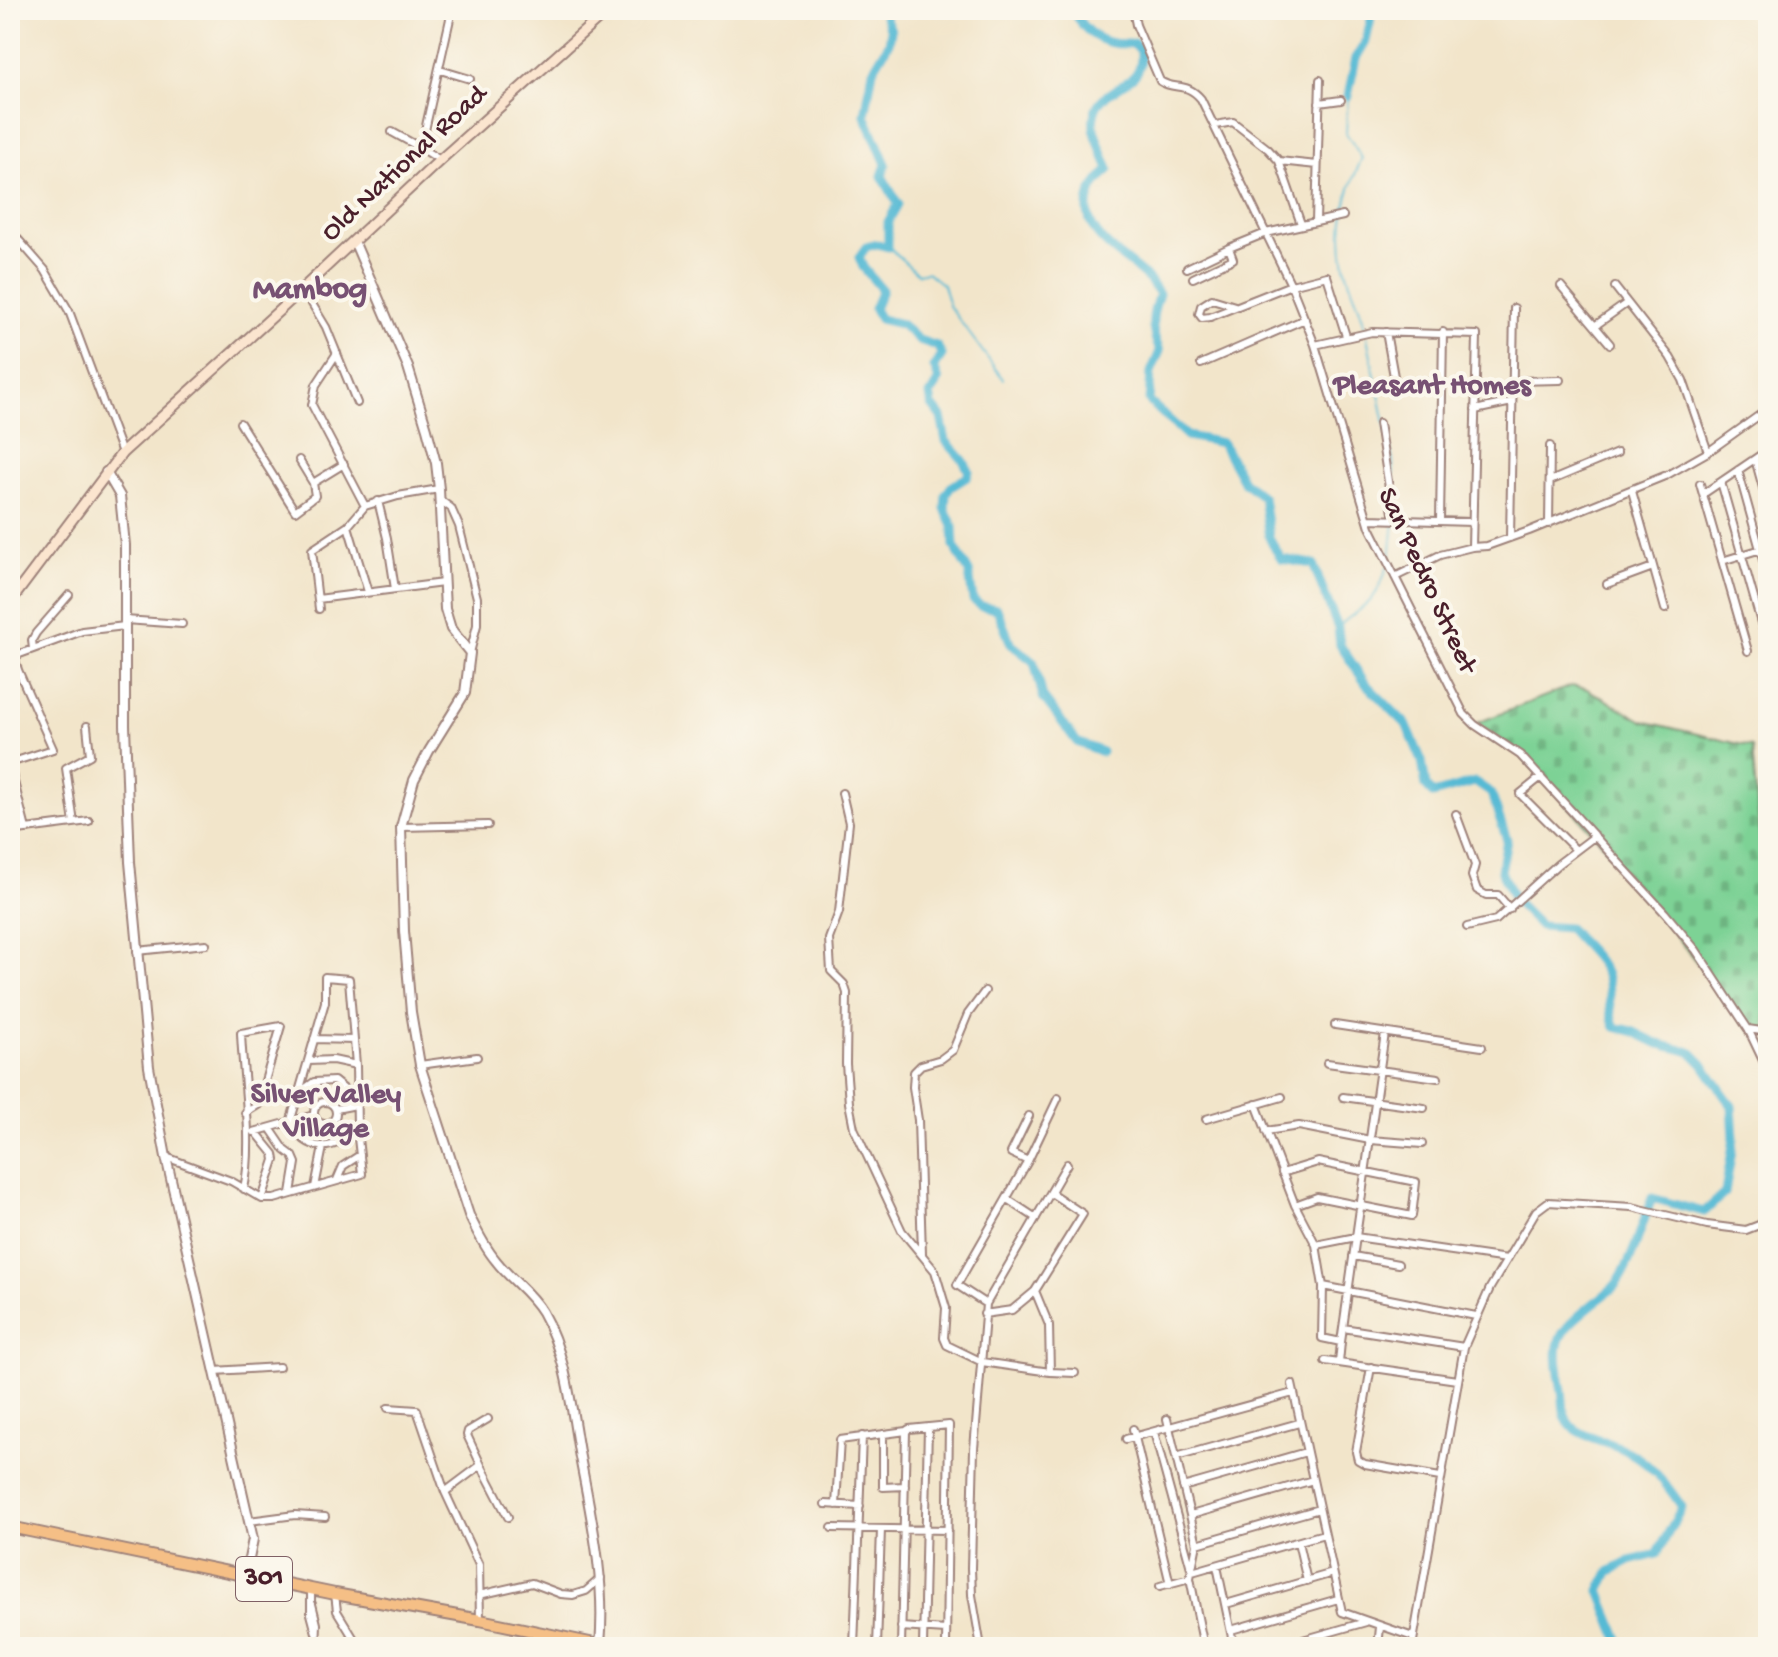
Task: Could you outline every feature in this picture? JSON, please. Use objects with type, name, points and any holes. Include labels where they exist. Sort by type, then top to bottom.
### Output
[{"type":"main road","name":"Old National Road","points":[[10,602],[122,453],[608,10]]},
{"type":"main road","name":"301","points":[[10,1527],[604,1646]]},
{"type":"street","points":[[421,148],[452,10]]},
{"type":"street","name":"San Pedro Street","points":[[1133,10],[1136,25],[1160,81],[1165,85],[1193,90],[1216,125],[1305,319],[1368,519],[1464,714],[1475,725],[1511,748],[1541,777],[1665,913],[1696,950],[1748,1029],[1768,1071]]},
{"type":"street","points":[[440,70],[470,79]]},
{"type":"street","points":[[1316,221],[1320,80]]},
{"type":"street","points":[[1319,103],[1341,100]]},
{"type":"street","points":[[1216,125],[1233,122],[1279,161],[1301,224]]},
{"type":"street","points":[[392,132],[440,160]]},
{"type":"street","points":[[1279,161],[1317,165]]},
{"type":"street","points":[[1187,268],[1266,233],[1343,216]]},
{"type":"street","points":[[10,230],[45,270],[69,311],[122,453]]},
{"type":"street","points":[[354,241],[408,367],[436,463],[445,609],[451,629],[470,653]]},
{"type":"street","points":[[1193,278],[1233,259],[1229,248]]},
{"type":"street","points":[[1235,306],[1212,299],[1201,306],[1199,314],[1204,318],[1291,285],[1325,276],[1329,278],[1346,336]]},
{"type":"street","points":[[1561,286],[1610,344]]},
{"type":"street","points":[[1615,287],[1670,357],[1683,380],[1708,452]]},
{"type":"street","points":[[303,289],[322,319],[357,403]]},
{"type":"street","points":[[1596,325],[1627,303]]},
{"type":"street","points":[[1510,538],[1514,308]]},
{"type":"street","points":[[1201,364],[1305,319]]},
{"type":"street","points":[[1386,332],[1395,382],[1441,382]]},
{"type":"street","points":[[1315,345],[1346,336],[1386,332],[1477,335],[1472,547]]},
{"type":"street","points":[[1440,521],[1443,332]]},
{"type":"street","points":[[337,353],[316,385],[311,399],[365,506]]},
{"type":"street","points":[[1513,381],[1560,380]]},
{"type":"street","points":[[1475,410],[1512,402]]},
{"type":"street","points":[[1395,577],[1440,555],[1487,546],[1632,491],[1708,452],[1768,409]]},
{"type":"street","points":[[240,423],[295,511],[315,496],[313,483],[299,460]]},
{"type":"street","points":[[1379,423],[1394,520]]},
{"type":"street","points":[[1549,524],[1550,446]]},
{"type":"street","points":[[1703,494],[1768,450]]},
{"type":"street","points":[[1550,481],[1617,453]]},
{"type":"street","points":[[1755,459],[1768,506]]},
{"type":"street","points":[[313,483],[344,464]]},
{"type":"street","points":[[1738,470],[1764,549],[1768,578]]},
{"type":"street","points":[[106,472],[117,488],[122,510],[130,862],[149,1067],[166,1157],[253,1539],[241,1574]]},
{"type":"street","points":[[1700,484],[1747,647],[1766,637],[1721,482]]},
{"type":"street","points":[[319,609],[312,550],[348,526],[365,506],[439,489]]},
{"type":"street","points":[[1632,491],[1665,609]]},
{"type":"street","points":[[440,500],[451,508],[459,526],[477,598],[477,625],[465,693],[414,780],[401,827],[404,931],[411,1012],[420,1065],[469,1215],[497,1263],[534,1300],[557,1346],[573,1407],[601,1578],[604,1646]]},
{"type":"street","points":[[378,501],[395,589]]},
{"type":"street","points":[[1368,519],[1472,522]]},
{"type":"street","points":[[348,526],[368,592]]},
{"type":"street","points":[[1722,561],[1764,549]]},
{"type":"street","points":[[1607,584],[1653,567]]},
{"type":"street","points":[[318,599],[443,583]]},
{"type":"street","points":[[33,649],[32,640],[36,633],[69,595]]},
{"type":"street","points":[[26,829],[10,764],[53,749],[15,660],[17,655],[82,631],[125,623],[182,624]]},
{"type":"street","points":[[74,823],[66,768],[90,755],[87,726]]},
{"type":"street","points":[[1541,777],[1520,794],[1576,850]]},
{"type":"street","points":[[842,793],[848,814],[848,844],[839,912],[828,945],[831,971],[844,984],[847,993],[846,1064],[851,1115],[858,1138],[898,1224],[922,1254],[940,1284],[946,1308],[944,1338],[947,1345],[982,1362],[1075,1373]]},
{"type":"street","points":[[1456,814],[1475,865],[1472,876],[1477,890],[1486,895],[1498,895],[1512,907]]},
{"type":"street","points":[[10,831],[89,821]]},
{"type":"street","points":[[401,827],[488,825]]},
{"type":"street","points":[[1467,927],[1496,920],[1595,836]]},
{"type":"street","points":[[137,951],[206,944]]},
{"type":"street","points":[[166,1157],[231,1181],[262,1199],[274,1199],[362,1174],[349,979],[324,978],[325,1002],[290,1123]]},
{"type":"street","points":[[922,1254],[914,1072],[921,1065],[941,1059],[953,1050],[968,1014],[985,991]]},
{"type":"street","points":[[1335,1025],[1482,1047]]},
{"type":"street","points":[[244,1189],[250,1162],[245,1113],[241,1033],[281,1026],[258,1105],[245,1113]]},
{"type":"street","points":[[1748,1029],[1768,1032]]},
{"type":"street","points":[[1339,1363],[1385,1033]]},
{"type":"street","points":[[314,1039],[354,1040]]},
{"type":"street","points":[[420,1065],[477,1057]]},
{"type":"street","points":[[309,1061],[333,1060],[356,1065]]},
{"type":"street","points":[[1327,1063],[1438,1078]]},
{"type":"street","points":[[297,1095],[307,1086],[324,1080],[334,1081],[356,1101]]},
{"type":"street","points":[[1206,1119],[1282,1097]]},
{"type":"street","points":[[1343,1097],[1424,1108]]},
{"type":"street","points":[[986,1304],[957,1285],[1028,1161],[1058,1098]]},
{"type":"street","points":[[325,1101],[332,1103],[336,1109],[336,1117],[328,1124],[321,1123],[314,1115],[315,1108],[325,1101]]},
{"type":"street","points":[[336,1109],[356,1101]]},
{"type":"street","points":[[1256,1104],[1295,1205],[1316,1245],[1323,1286],[1322,1338],[1341,1342]]},
{"type":"street","points":[[247,1134],[314,1115]]},
{"type":"street","points":[[1028,1161],[1011,1153],[1029,1116]]},
{"type":"street","points":[[290,1123],[305,1141],[323,1147],[339,1142],[357,1129]]},
{"type":"street","points":[[1266,1131],[1299,1126],[1370,1140],[1422,1144]]},
{"type":"street","points":[[270,1128],[296,1163],[291,1193]]},
{"type":"street","points":[[256,1132],[274,1154],[275,1160],[262,1199]]},
{"type":"street","points":[[315,1187],[323,1147]]},
{"type":"street","points":[[337,1180],[343,1166],[360,1155]]},
{"type":"street","points":[[1282,1173],[1318,1162],[1416,1182],[1412,1216],[1317,1197],[1295,1205]]},
{"type":"street","points":[[981,1647],[971,1568],[974,1449],[984,1314],[986,1304],[1067,1164]]},
{"type":"street","points":[[984,1314],[1012,1310],[1035,1291],[1083,1214],[1051,1193]]},
{"type":"street","points":[[1007,1199],[1036,1218]]},
{"type":"street","points":[[1412,1647],[1464,1347],[1476,1316],[1536,1211],[1548,1202],[1632,1207],[1707,1225],[1746,1230],[1768,1217]]},
{"type":"street","points":[[1316,1245],[1356,1237],[1507,1259]]},
{"type":"street","points":[[1353,1256],[1398,1264]]},
{"type":"street","points":[[1323,1286],[1476,1316]]},
{"type":"street","points":[[1035,1291],[1049,1325],[1050,1372]]},
{"type":"street","points":[[1343,1328],[1464,1347]]},
{"type":"street","points":[[1325,1361],[1457,1380]]},
{"type":"street","points":[[215,1371],[279,1367]]},
{"type":"street","points":[[1371,1367],[1356,1452],[1358,1460],[1365,1464],[1440,1477]]},
{"type":"street","points":[[1292,1384],[1342,1612],[1413,1637]]},
{"type":"street","points":[[1126,1439],[1134,1433],[1170,1428],[1293,1393]]},
{"type":"street","points":[[388,1408],[417,1410],[445,1492],[479,1565],[480,1620]]},
{"type":"street","points":[[488,1419],[468,1431],[467,1435],[508,1517]]},
{"type":"street","points":[[1167,1419],[1197,1544],[1191,1575]]},
{"type":"street","points":[[1176,1457],[1299,1423]]},
{"type":"street","points":[[836,1505],[840,1440],[949,1425],[946,1647]]},
{"type":"street","points":[[923,1647],[928,1427]]},
{"type":"street","points":[[901,1647],[906,1431]]},
{"type":"street","points":[[1154,1432],[1191,1575],[1204,1647]]},
{"type":"street","points":[[1134,1433],[1170,1584]]},
{"type":"street","points":[[883,1434],[883,1487],[905,1486]]},
{"type":"street","points":[[854,1647],[862,1436]]},
{"type":"street","points":[[1183,1487],[1306,1452]]},
{"type":"street","points":[[445,1492],[481,1465]]},
{"type":"street","points":[[1191,1515],[1313,1480]]},
{"type":"street","points":[[825,1504],[860,1506]]},
{"type":"street","points":[[1197,1544],[1319,1509]]},
{"type":"street","points":[[249,1521],[295,1515],[325,1517]]},
{"type":"street","points":[[832,1528],[948,1530]]},
{"type":"street","points":[[877,1647],[881,1529]]},
{"type":"street","points":[[1160,1586],[1324,1534]]},
{"type":"street","points":[[1298,1542],[1307,1581]]},
{"type":"street","points":[[1217,1566],[1234,1647]]},
{"type":"street","points":[[1226,1604],[1333,1573]]},
{"type":"street","points":[[479,1595],[532,1583],[561,1594],[573,1595],[586,1591],[601,1578]]},
{"type":"street","points":[[311,1589],[317,1624],[316,1647]]},
{"type":"street","points":[[335,1594],[337,1611],[359,1647]]},
{"type":"street","points":[[1231,1630],[1338,1599]]},
{"type":"street","points":[[1278,1647],[1367,1621]]},
{"type":"street","points":[[901,1627],[946,1630]]},
{"type":"street","points":[[1376,1647],[1380,1627]]},
{"type":"green space","points":[[1571,686],[1587,689],[1643,721],[1752,747],[1767,917],[1766,1030],[1750,1029],[1599,840],[1521,753],[1477,723]]},
{"type":"waterway","points":[[882,10],[891,30],[889,43],[873,70],[865,115],[886,164],[882,176],[898,204],[888,222],[888,247],[877,244],[866,247],[859,257],[863,267],[882,290],[874,309],[880,319],[901,324],[919,340],[937,346],[942,355],[934,367],[939,380],[930,395],[932,405],[941,417],[946,441],[969,471],[967,477],[946,494],[945,509],[953,526],[954,546],[969,572],[973,600],[981,606],[997,609],[1011,644],[1034,662],[1043,697],[1077,742],[1102,752]]},
{"type":"waterway","points":[[1072,10],[1097,38],[1114,43],[1134,43],[1141,51],[1140,67],[1135,75],[1096,107],[1095,132],[1109,169],[1091,192],[1088,209],[1090,222],[1105,243],[1149,280],[1159,294],[1153,322],[1160,351],[1151,372],[1149,401],[1187,436],[1222,443],[1243,481],[1263,497],[1269,537],[1281,559],[1313,564],[1338,628],[1340,645],[1366,684],[1406,724],[1422,761],[1426,786],[1433,794],[1475,782],[1491,793],[1507,840],[1501,871],[1514,900],[1540,926],[1568,928],[1594,956],[1606,975],[1615,1027],[1691,1052],[1732,1106],[1734,1138],[1725,1193],[1704,1212],[1652,1198],[1633,1252],[1617,1283],[1570,1324],[1563,1332],[1557,1350],[1564,1410],[1571,1426],[1640,1459],[1663,1481],[1682,1507],[1657,1554],[1630,1561],[1609,1572],[1600,1591],[1622,1647]]},
{"type":"waterway","points":[[1348,96],[1356,58],[1366,41],[1373,10]]},
{"type":"waterway","points":[[1348,96],[1346,133],[1362,158],[1344,210],[1343,251],[1347,274],[1366,331]]},
{"type":"waterway","points":[[888,247],[918,274],[927,272],[943,285],[949,306],[1003,379]]},
{"type":"waterway","points":[[1367,337],[1393,462],[1395,512]]},
{"type":"waterway","points":[[1390,559],[1394,522]]},
{"type":"waterway","points":[[1338,628],[1372,598],[1388,565]]},
{"type":"district","name":"Mambog","points":[[310,291]]},
{"type":"district","name":"Pleasant Homes","points":[[1432,387]]},
{"type":"district","name":"Silver Valley Village","points":[[326,1113]]}]
